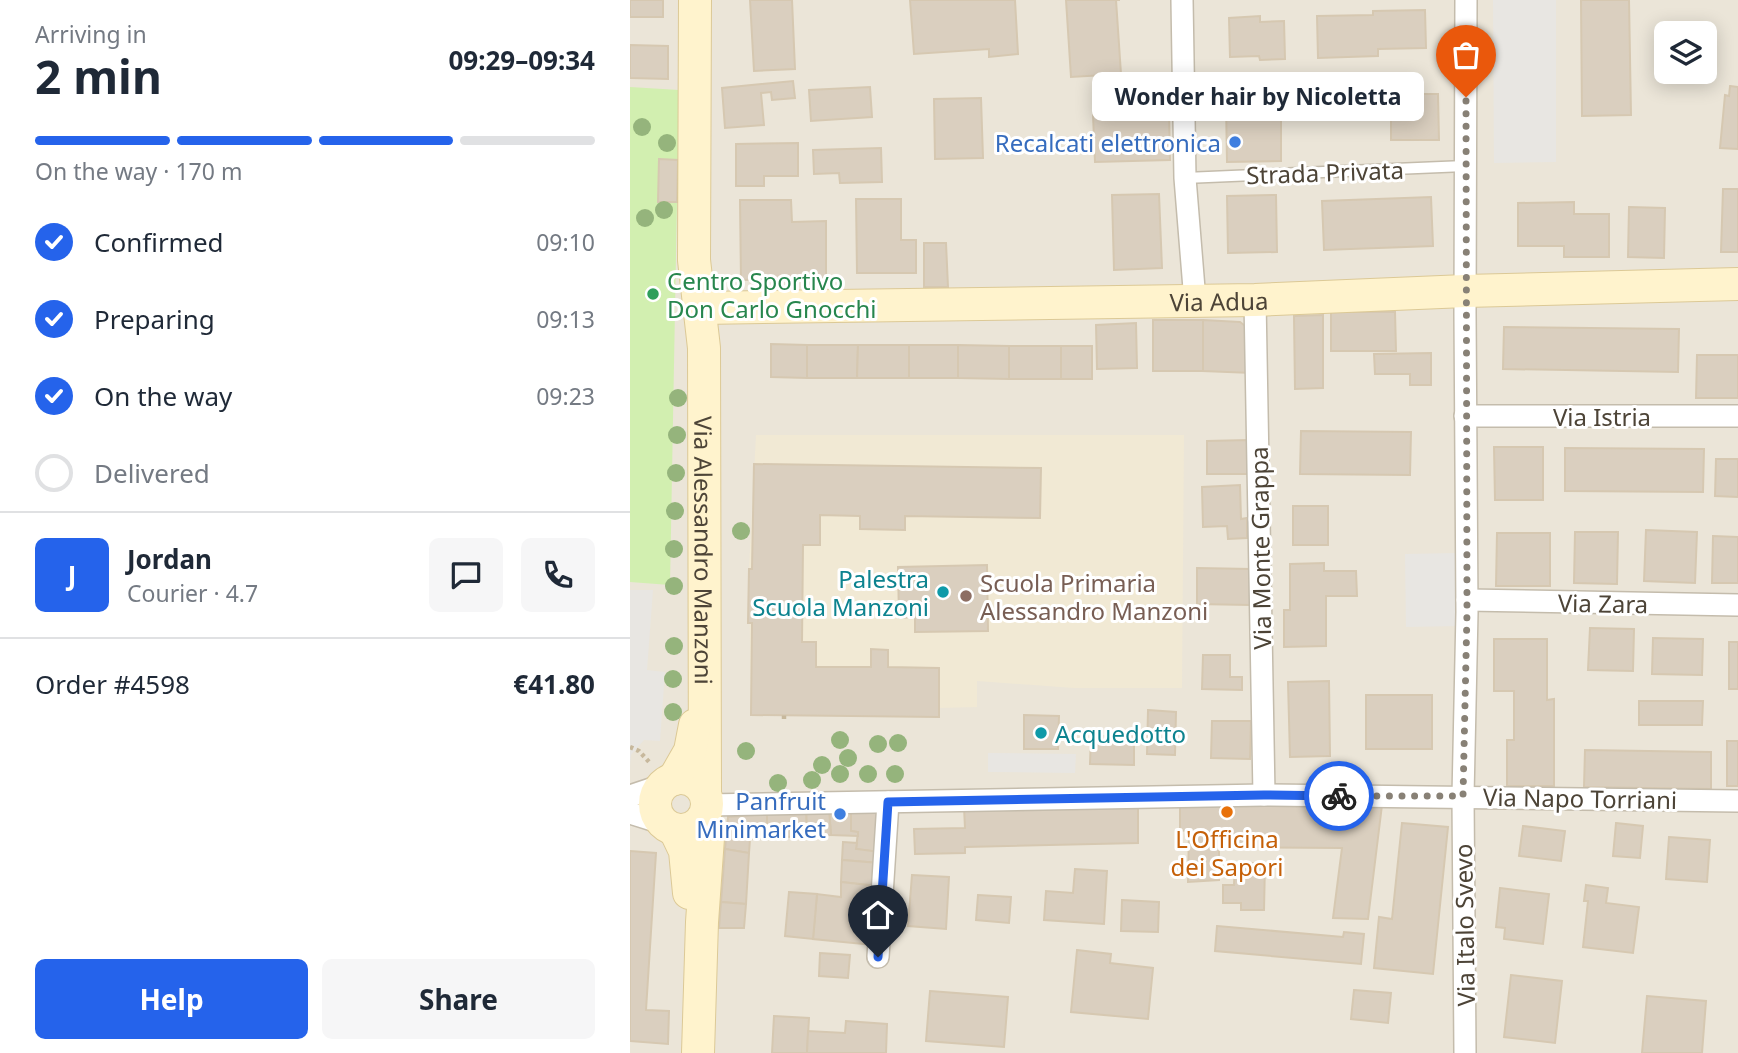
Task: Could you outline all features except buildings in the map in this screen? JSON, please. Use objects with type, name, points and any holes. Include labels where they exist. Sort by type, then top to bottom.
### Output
[{"type":"street","name":"Via Alessandro Manzoni","points":[[695,0],[694,260],[701,309],[705,375],[691,814],[657,816],[654,802],[665,778],[688,756],[695,732],[693,602],[694,348],[701,309],[708,261],[709,0]]},
{"type":"street","points":[[1182,0],[1185,178],[1195,301]]},
{"type":"street","name":"Via Italo Svevo","points":[[1465,1053],[1463,796],[1467,600],[1466,0]]},
{"type":"street","name":"Via Adua","points":[[701,309],[1255,300],[1738,284]]},
{"type":"street","name":"Via Monte Grappa","points":[[1255,300],[1264,795]]},
{"type":"street","name":"Via Istria","points":[[1465,416],[1738,416]]},
{"type":"street","name":"Via Zara","points":[[1467,600],[1738,605]]},
{"type":"street","points":[[630,796],[665,778],[690,779],[691,814],[685,851],[689,874],[686,1053]]},
{"type":"street","name":"Via Napo Torriani","points":[[630,813],[691,814],[888,802],[1264,795],[1738,800]]},
{"type":"street","points":[[878,957],[888,802]]},
{"type":"street","points":[[691,814],[708,838],[698,1053]]},
{"type":"lane","name":"Strada Privata","points":[[1185,178],[1465,166]]},
{"type":"path","points":[[630,747],[639,751],[665,778]]},
{"type":"shaded area","points":[[630,0],[1738,0],[1738,1053],[630,1053]]},
{"type":"shaded area","points":[[1493,0],[1556,0],[1556,162],[1494,163]]},
{"type":"shaded area","name":"Scuola Primaria Alessandro Manzoni","points":[[756,435],[1184,435],[1182,688],[1074,688],[977,681],[977,707],[939,708],[939,717],[751,715],[749,569]]},
{"type":"shaded area","points":[[1458,553],[1459,626],[1406,627],[1405,554]]},
{"type":"shaded area","points":[[630,590],[653,590],[647,670],[665,672],[660,741],[644,740],[631,755],[630,766]]},
{"type":"shaded area","points":[[988,753],[1076,754],[1075,773],[988,772]]},
{"type":"green space","name":"Centro Sportivo Don Carlo Gnocchi","points":[[630,87],[679,90],[670,585],[630,582]]},
{"type":"way so far","points":[[1339,796],[1463,796],[1467,612],[1466,97]]},
{"type":"place","name":"Wonder hair by Nicoletta","points":[[1466,97]]},
{"type":"place","name":"Recalcati elettronica","points":[[1235,142]]},
{"type":"place","name":"Centro Sportivo Don Carlo Gnocchi","points":[[653,294]]},
{"type":"place","name":"Palestra Scuola Manzoni","points":[[943,592]]},
{"type":"place","name":"Scuola Primaria Alessandro Manzoni","points":[[966,596]]},
{"type":"place","name":"Acquedotto","points":[[1041,733]]},
{"type":"place","name":"L'Officina dei Sapori","points":[[1227,812]]},
{"type":"place","name":"Panfruit Minimarket","points":[[840,814]]},
{"type":"route","points":[[878,957],[888,802],[1339,796]]}]
